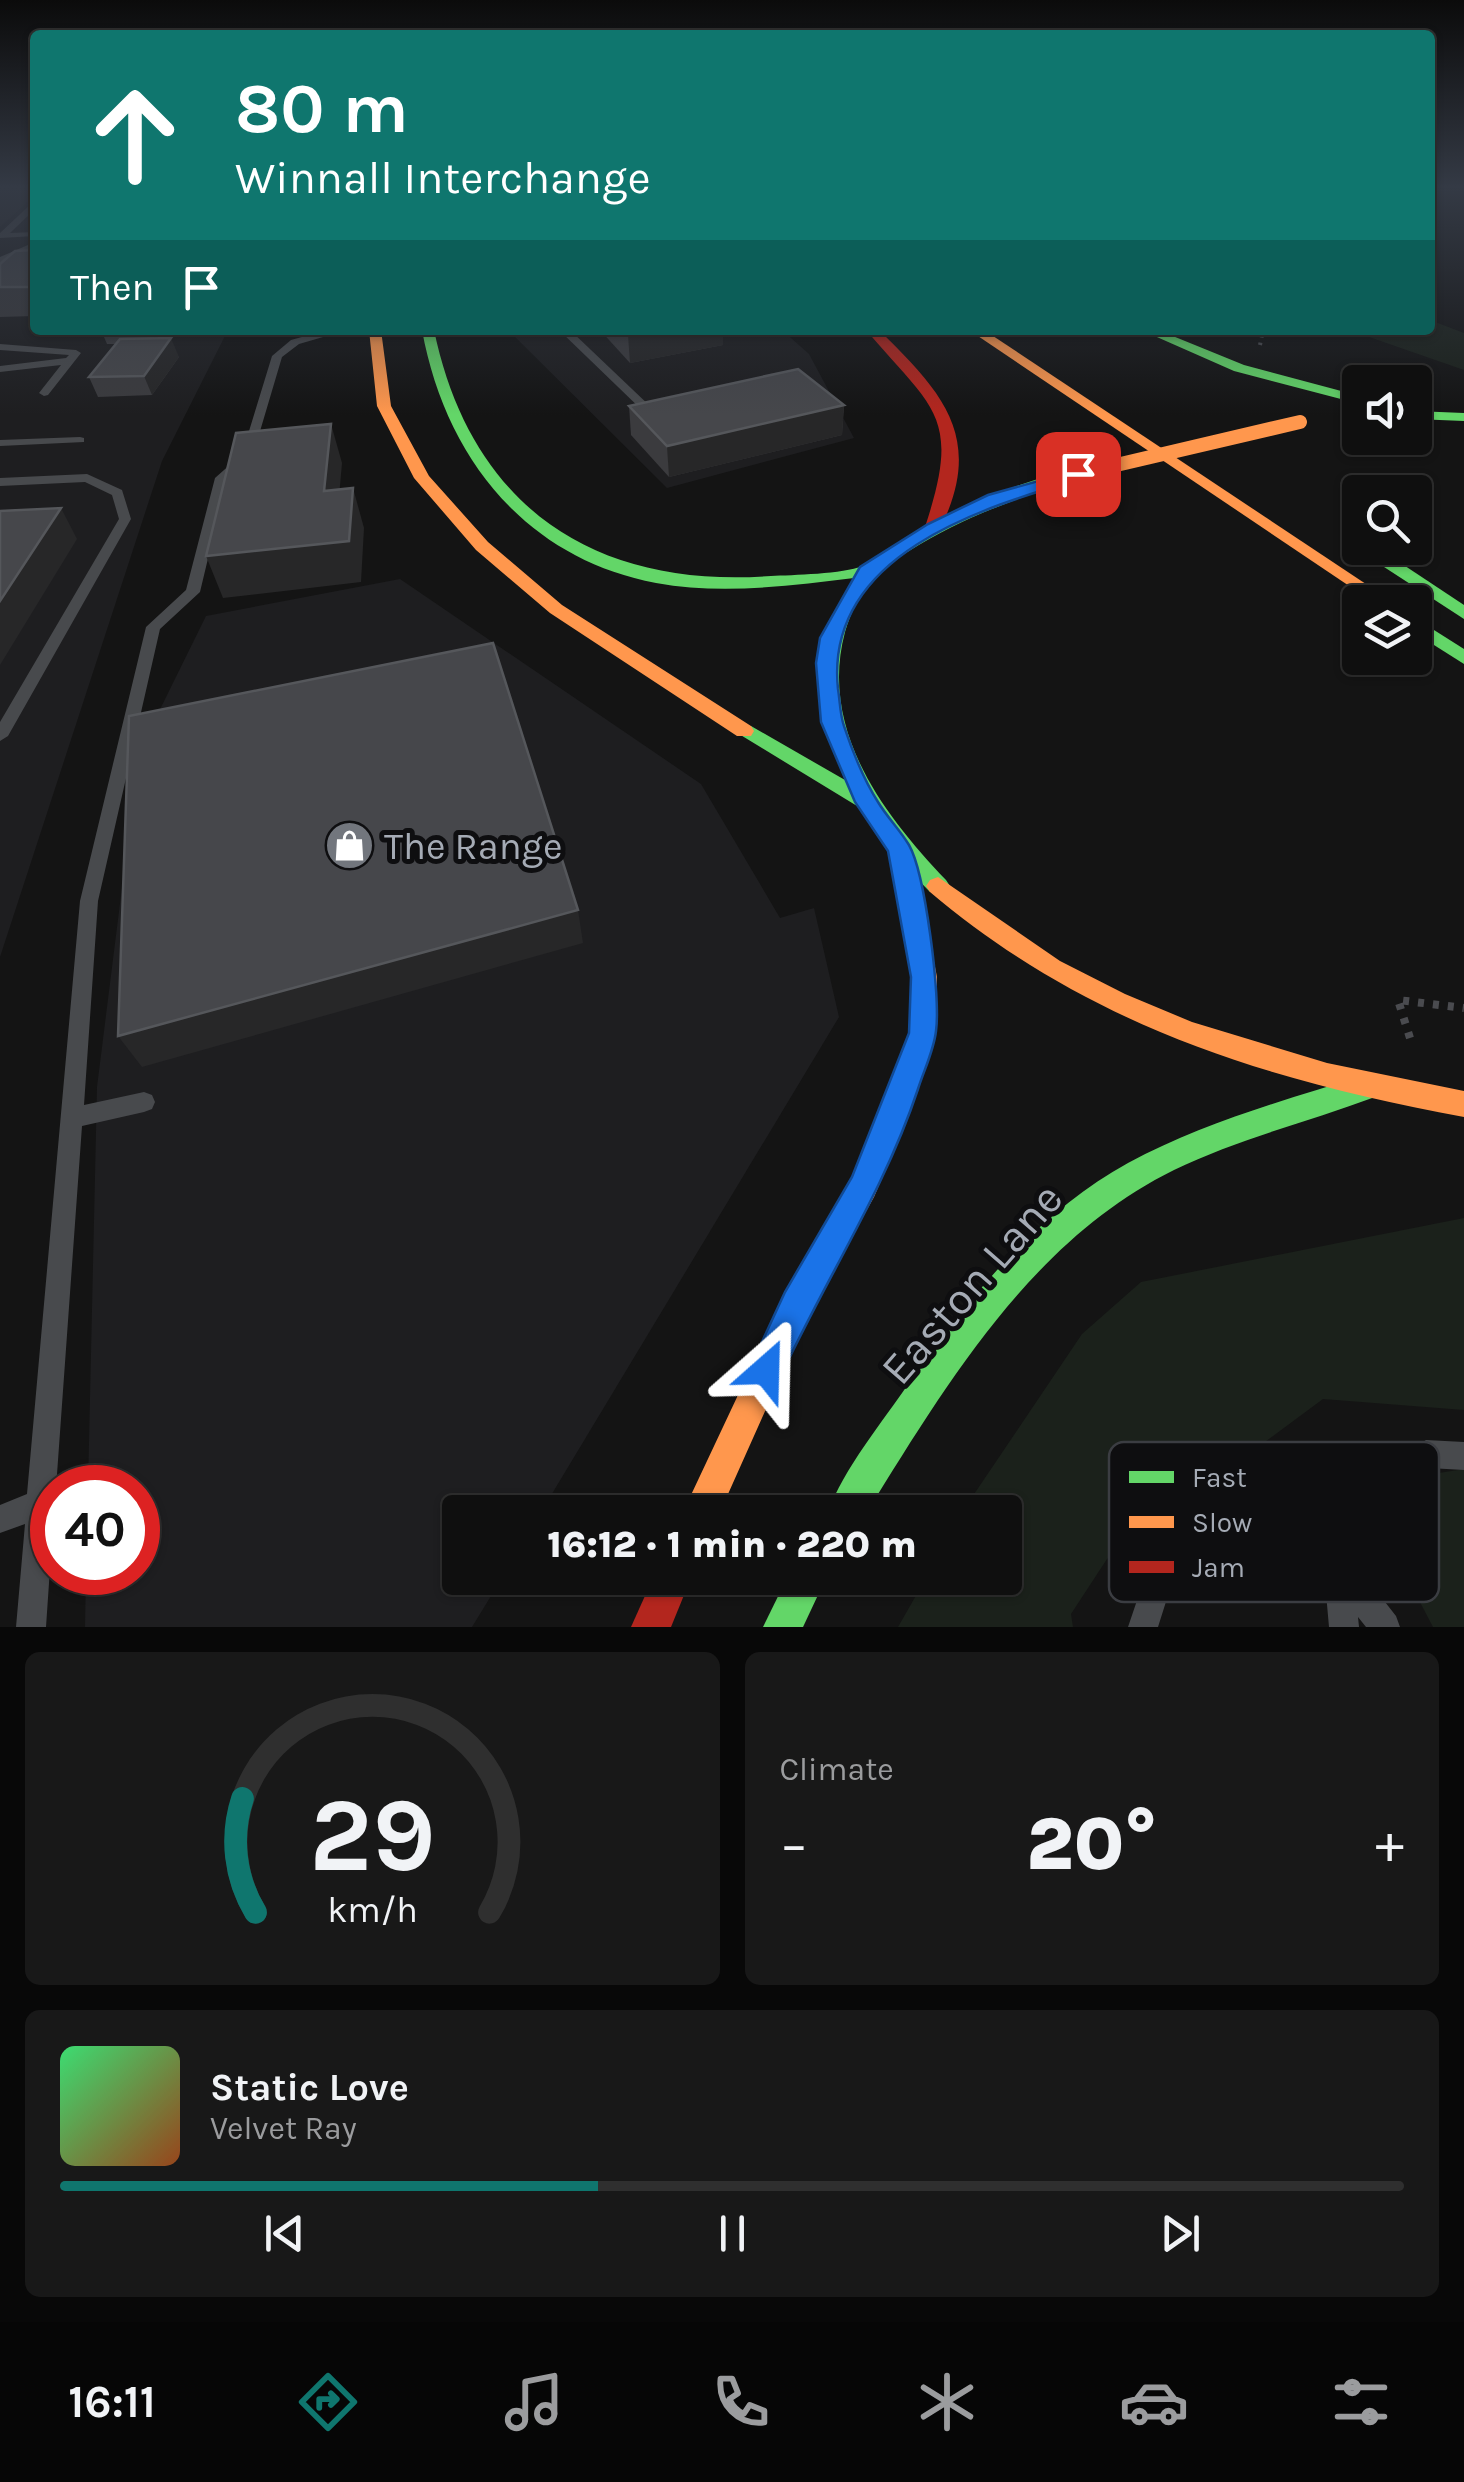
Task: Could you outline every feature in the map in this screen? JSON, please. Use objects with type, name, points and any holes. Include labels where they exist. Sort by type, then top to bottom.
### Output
[{"type":"main road","points":[[375,335],[378,383],[387,423],[411,467],[443,509],[497,565],[635,662],[866,802]]},
{"type":"main road","points":[[430,335],[455,431],[474,462],[514,504],[550,532],[649,577],[754,583],[866,571],[934,527],[994,499],[1078,474],[1316,419],[1342,417]]},
{"type":"main road","points":[[877,335],[921,381],[953,437],[948,485],[934,527]]},
{"type":"main road","points":[[984,335],[1358,585]]},
{"type":"main road","points":[[1159,335],[1240,368],[1342,395]]},
{"type":"main road","points":[[1432,414],[1464,418]]},
{"type":"main road","points":[[1176,426],[1238,466]]},
{"type":"main road","points":[[1393,565],[1464,613]]},
{"type":"main road","points":[[866,571],[830,638],[826,663],[832,722],[866,802],[900,850],[962,908],[1040,962],[1150,1018],[1364,1088],[1464,1104]]},
{"type":"main road","points":[[1432,636],[1464,658]]},
{"type":"main road","points":[[709,1495],[797,1304],[863,1187],[895,1114],[923,1033],[924,977],[900,850]]},
{"type":"main road","name":"Easton Lane","points":[[857,1495],[904,1420],[993,1308],[1044,1249],[1104,1194],[1185,1149],[1364,1088]]},
{"type":"main road","points":[[650,1627],[664,1595]]},
{"type":"main road","points":[[784,1627],[799,1595]]},
{"type":"lane","points":[[43,1465],[89,901],[153,627],[192,592],[221,478],[248,455],[277,356],[295,342],[320,335]]},
{"type":"lane","points":[[569,335],[649,411]]},
{"type":"lane","points":[[0,347],[76,354],[44,393]]},
{"type":"lane","points":[[0,369],[71,360]]},
{"type":"lane","points":[[0,443],[80,440]]},
{"type":"lane","points":[[0,482],[87,478],[118,493],[125,519],[0,736]]},
{"type":"lane","points":[[70,1118],[144,1102]]},
{"type":"lane","points":[[1439,1455],[1464,1456]]},
{"type":"lane","points":[[0,1519],[30,1508]]},
{"type":"lane","points":[[31,1627],[33,1595]]},
{"type":"lane","points":[[1143,1627],[1151,1602]]},
{"type":"lane","points":[[1342,1602],[1344,1627]]},
{"type":"lane","points":[[1366,1602],[1385,1627]]},
{"type":"path","points":[[1410,1038],[1398,1000],[1464,1008]]},
{"type":"shaded area","points":[[0,263],[30,263],[30,335],[225,335],[162,461],[0,957]]},
{"type":"shaded area","points":[[1435,322],[1464,333],[1464,370],[1363,335],[1435,335]]},
{"type":"shaded area","points":[[513,335],[788,335],[809,354],[854,438],[667,488]]},
{"type":"shaded area","points":[[400,579],[701,784],[780,918],[814,908],[839,1017],[551,1495],[442,1495],[442,1595],[492,1595],[472,1627],[85,1627],[86,1595],[160,1595],[160,1465],[88,1465],[97,1087],[139,752],[206,616]]},
{"type":"shaded area","points":[[1464,1218],[1464,1410],[1323,1399],[1265,1442],[1109,1442],[1109,1558],[1071,1614],[1073,1627],[898,1627],[916,1595],[1022,1595],[1022,1495],[973,1495],[1082,1334],[1141,1282]]},
{"type":"shaded area","points":[[1464,1469],[1464,1627],[1433,1627],[1420,1602],[1439,1602],[1439,1473]]},
{"type":"building","points":[[30,263],[30,287],[0,287],[0,264]]},
{"type":"building","points":[[171,338],[144,376],[89,377],[120,339]]},
{"type":"building","points":[[798,369],[844,405],[667,446],[629,406]]},
{"type":"building","points":[[331,424],[324,491],[353,488],[349,541],[206,556],[236,433]]},
{"type":"building","points":[[61,508],[0,601],[0,511]]},
{"type":"building","name":"The Range","points":[[493,643],[578,910],[118,1036],[129,716]]},
{"type":"traffic: fast","points":[[429,335],[452,416],[474,454],[501,489],[534,520],[570,545],[611,565],[680,581],[761,582],[867,571]]},
{"type":"traffic: fast","points":[[1159,335],[1239,368],[1342,395]]},
{"type":"traffic: fast","points":[[1432,416],[1464,417]]},
{"type":"traffic: fast","points":[[938,886],[880,819],[856,780],[839,740],[829,698],[829,656],[841,614],[869,570],[918,538],[984,505],[1078,474]]},
{"type":"traffic: fast","points":[[1392,565],[1464,613]]},
{"type":"traffic: fast","points":[[1432,636],[1464,658]]},
{"type":"traffic: fast","points":[[744,731],[866,802]]},
{"type":"traffic: fast","points":[[857,1495],[972,1325],[1049,1239],[1092,1203],[1137,1174],[1192,1148],[1365,1088]]},
{"type":"traffic: fast","points":[[783,1627],[799,1595]]},
{"type":"traffic: slow","points":[[376,335],[384,406],[422,478],[482,546],[556,609],[744,731]]},
{"type":"traffic: slow","points":[[983,335],[1358,585]]},
{"type":"traffic: slow","points":[[1078,474],[1300,422]]},
{"type":"traffic: slow","points":[[709,1495],[797,1304],[863,1187],[895,1115],[923,1033],[924,977],[900,850]]},
{"type":"traffic: slow","points":[[938,886],[991,930],[1051,968],[1116,1002],[1185,1031],[1327,1076],[1464,1104]]},
{"type":"traffic: jam","points":[[877,335],[918,377],[944,417],[950,438],[950,462],[933,527]]},
{"type":"traffic: jam","points":[[651,1627],[665,1595]]},
{"type":"place","name":"The Range","points":[[349,846]]},
{"type":"route","points":[[766,1370],[797,1304],[863,1187],[895,1114],[923,1033],[924,977],[900,850],[866,802],[832,722],[826,663],[830,638],[866,571],[934,527],[994,499],[1078,474]]}]
